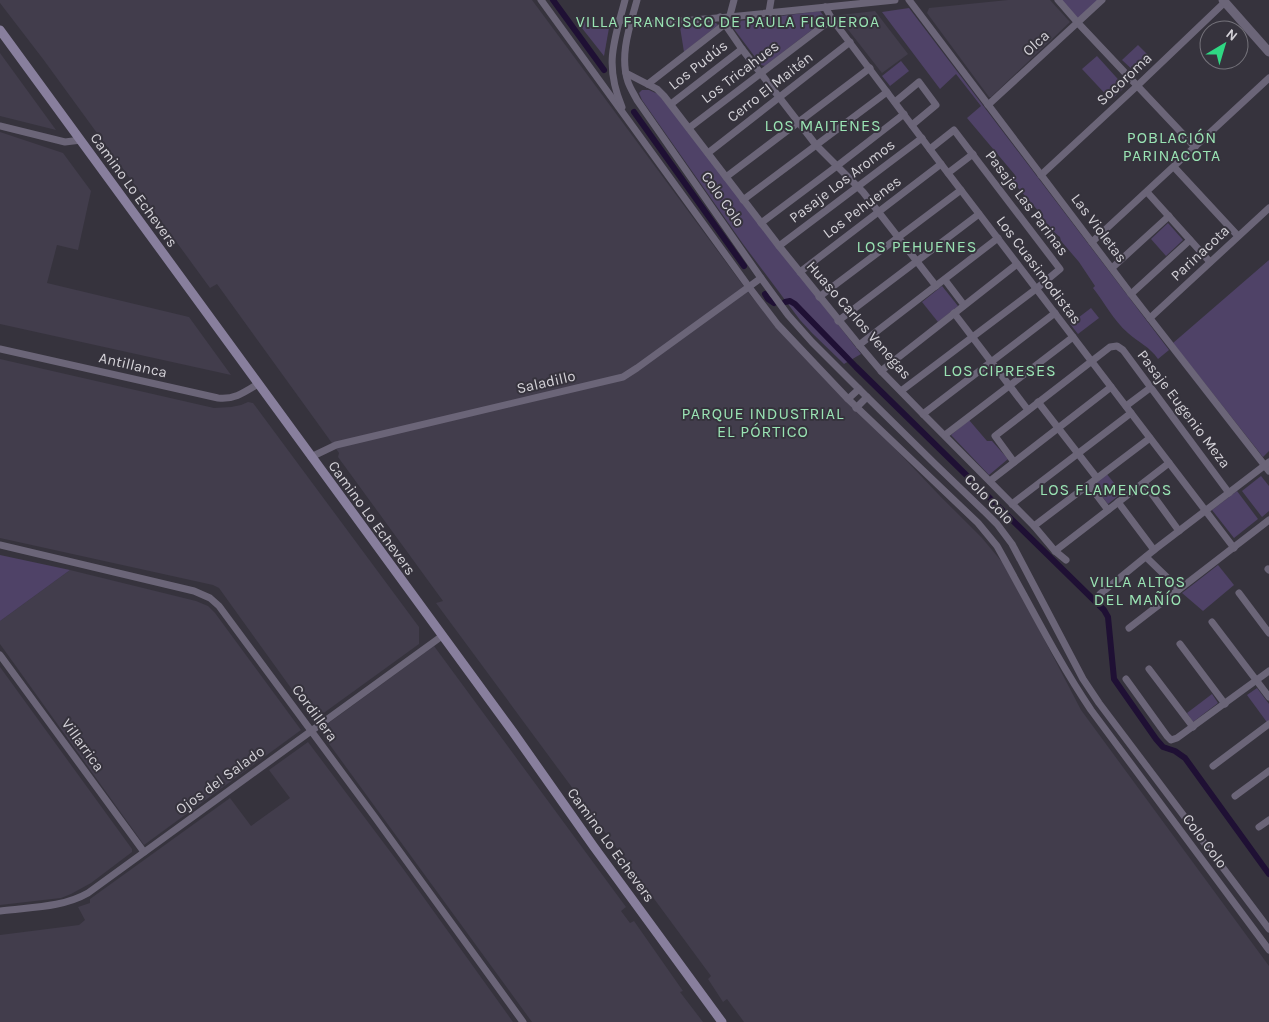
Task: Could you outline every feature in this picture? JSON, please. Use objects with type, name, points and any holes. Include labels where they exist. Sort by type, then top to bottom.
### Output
[{"type":"main road","name":"Camino Lo Echevers","points":[[0,30],[722,1022]]},
{"type":"street","name":"Colo Colo","points":[[542,0],[778,325],[856,408],[978,523],[997,546],[1078,692],[1269,950]]},
{"type":"street","name":"Colo Colo","points":[[625,0],[612,49],[611,64],[617,94],[627,119]]},
{"type":"street","name":"Colo Colo","points":[[637,0],[625,47],[626,74],[634,94],[788,315],[866,397],[997,524],[1012,544],[1055,626],[1099,703],[1269,929]]},
{"type":"street","points":[[634,94],[641,84],[648,84],[727,27],[734,0]]},
{"type":"street","points":[[769,12],[771,0]]},
{"type":"street","points":[[825,7],[839,0]]},
{"type":"street","points":[[620,19],[630,23],[644,24],[895,0]]},
{"type":"street","name":"Las Violetas","points":[[909,0],[1131,294],[1268,466]]},
{"type":"street","points":[[1058,0],[1195,147]]},
{"type":"street","name":"Olca","points":[[988,105],[1102,0]]},
{"type":"street","points":[[1224,1],[1269,52]]},
{"type":"street","name":"Socoroma","points":[[1041,175],[1138,86],[1224,1]]},
{"type":"street","name":"Los Cuasimodistas","points":[[825,7],[832,20],[1234,548]]},
{"type":"street","points":[[720,18],[816,145],[859,187],[936,286]]},
{"type":"street","name":"Los Tricahues","points":[[689,128],[832,20]]},
{"type":"street","name":"Cerro El Maitén","points":[[708,153],[850,42]]},
{"type":"street","name":"Los Pudús","points":[[671,104],[742,49]]},
{"type":"street","points":[[726,177],[870,68]]},
{"type":"street","points":[[599,80],[606,79],[612,73]]},
{"type":"street","name":"Huaso Carlos Venegas","points":[[626,74],[658,90],[671,104],[778,246],[858,345],[1066,560]]},
{"type":"street","points":[[1092,242],[1269,78]]},
{"type":"street","points":[[895,102],[919,82],[936,105],[912,125]]},
{"type":"street","points":[[743,200],[887,92]]},
{"type":"street","points":[[761,223],[904,114]]},
{"type":"street","points":[[0,126],[65,142],[81,140]]},
{"type":"street","name":"Pasaje Las Parinas","points":[[930,149],[954,130],[973,154],[1060,269],[1036,288]]},
{"type":"street","name":"Pasaje Los Aromos","points":[[778,246],[922,138]]},
{"type":"street","name":"Pasaje Las Parinas","points":[[948,173],[973,154]]},
{"type":"street","name":"Los Pehuenes","points":[[800,272],[941,164]]},
{"type":"street","points":[[1174,167],[1238,236]]},
{"type":"street","points":[[819,297],[961,190]]},
{"type":"street","points":[[1147,192],[1210,262]]},
{"type":"street","name":"Parinacota","points":[[1150,318],[1269,208]]},
{"type":"street","points":[[838,321],[979,214]]},
{"type":"street","points":[[1112,268],[1169,216]]},
{"type":"street","points":[[858,345],[998,238]]},
{"type":"street","points":[[1131,294],[1190,240]]},
{"type":"street","points":[[881,370],[1017,264]]},
{"type":"street","name":"Saladillo","points":[[311,457],[342,444],[624,377],[761,278]]},
{"type":"street","points":[[944,280],[964,304]]},
{"type":"street","points":[[902,391],[1036,288]]},
{"type":"street","points":[[954,313],[1028,410]]},
{"type":"street","points":[[923,414],[1054,313]]},
{"type":"street","points":[[945,435],[1073,337]]},
{"type":"street","name":"Pasaje Eugenio Meza","points":[[1014,462],[995,436],[1110,347],[1117,346],[1122,350],[1229,492]]},
{"type":"street","name":"Antillanca","points":[[0,349],[218,398],[230,398],[240,395],[258,384]]},
{"type":"street","points":[[990,481],[1111,387]]},
{"type":"street","points":[[1126,406],[1150,388]]},
{"type":"street","points":[[848,399],[859,389]]},
{"type":"street","points":[[856,408],[866,397]]},
{"type":"street","points":[[1038,402],[1097,478]]},
{"type":"street","points":[[1012,504],[1131,414]]},
{"type":"street","points":[[1034,526],[1150,438]]},
{"type":"street","points":[[1055,550],[1169,463]]},
{"type":"street","points":[[1100,594],[1205,510],[1268,466]]},
{"type":"street","points":[[1144,483],[1179,531]]},
{"type":"street","points":[[1089,484],[1108,510]]},
{"type":"street","points":[[1118,502],[1154,550]]},
{"type":"street","points":[[1129,628],[1269,520]]},
{"type":"street","name":"Cordillera","points":[[0,545],[194,591],[210,598],[223,610],[523,1022]]},
{"type":"street","points":[[1146,556],[1179,589]]},
{"type":"street","points":[[1239,593],[1269,633]]},
{"type":"street","points":[[1039,622],[1050,616]]},
{"type":"street","points":[[1212,622],[1269,698]]},
{"type":"street","points":[[1044,631],[1055,626]]},
{"type":"street","name":"Ojos del Salado","points":[[0,911],[60,904],[78,898],[93,889],[442,636]]},
{"type":"street","points":[[1180,644],[1225,704]]},
{"type":"street","name":"Villarrica","points":[[0,655],[144,852]]},
{"type":"street","points":[[1150,669],[1194,726]]},
{"type":"street","points":[[1126,679],[1171,740],[1177,738],[1269,671]]},
{"type":"street","points":[[1213,766],[1269,724]]},
{"type":"street","points":[[1119,749],[1125,746],[1133,748]]},
{"type":"street","points":[[1235,796],[1269,771]]},
{"type":"street","points":[[1259,827],[1269,820]]},
{"type":"street","points":[[1218,882],[1228,875]]},
{"type":"shaded area","points":[[0,0],[532,0],[751,296],[982,538],[1007,568],[1081,710],[1269,966],[1269,1022],[744,1022],[727,999],[723,1002],[708,979],[711,976],[436,603],[443,601],[338,457],[339,453],[217,284],[210,288],[0,3]]},
{"type":"shaded area","points":[[1008,0],[1050,0],[1070,22],[989,97],[927,13],[929,8]]},
{"type":"shaded area","points":[[1059,0],[1098,0],[1077,20]]},
{"type":"shaded area","points":[[909,8],[1169,350],[1158,359],[1118,323],[1093,288],[1095,286],[1079,262],[1012,181],[1015,175],[967,118],[981,106],[956,74],[940,89],[882,12]]},
{"type":"shaded area","points":[[820,11],[826,19],[765,66],[761,65],[731,25],[731,22]]},
{"type":"shaded area","points":[[875,11],[908,54],[882,73],[839,18],[840,15]]},
{"type":"shaded area","points":[[574,18],[609,28],[604,56]]},
{"type":"shaded area","points":[[716,23],[718,25],[684,52],[680,27]]},
{"type":"shaded area","points":[[1138,45],[1152,59],[1137,74],[1122,60]]},
{"type":"shaded area","points":[[0,53],[56,130],[0,116]]},
{"type":"shaded area","points":[[1097,56],[1125,87],[1111,100],[1082,69]]},
{"type":"shaded area","points":[[901,61],[909,71],[890,86],[882,76]]},
{"type":"shaded area","points":[[642,90],[649,90],[660,95],[861,354],[844,364],[800,320],[743,244],[642,100],[639,93]]},
{"type":"shaded area","points":[[0,132],[63,153],[91,191],[78,250],[57,245],[47,283],[189,317],[231,375],[0,324]]},
{"type":"shaded area","points":[[1168,223],[1183,240],[1166,256],[1151,239]]},
{"type":"shaded area","points":[[1269,260],[1269,451],[1263,457],[1173,343]]},
{"type":"shaded area","points":[[942,286],[958,306],[938,322],[922,302]]},
{"type":"shaded area","points":[[1091,308],[1099,318],[1078,334],[1070,324]]},
{"type":"shaded area","points":[[0,359],[214,408],[231,407],[248,402],[253,403],[419,627],[419,644],[314,720],[219,588],[213,585],[0,538]]},
{"type":"shaded area","points":[[969,420],[987,441],[992,441],[1008,459],[989,475],[951,435]]},
{"type":"shaded area","points":[[1106,473],[1122,493],[1108,504],[1092,484]]},
{"type":"shaded area","points":[[1261,476],[1269,486],[1269,511],[1262,517],[1242,491]]},
{"type":"shaded area","points":[[1237,491],[1258,519],[1234,538],[1212,510]]},
{"type":"shaded area","points":[[0,555],[70,570],[0,621]]},
{"type":"shaded area","points":[[1218,565],[1234,585],[1203,611],[1182,593]]},
{"type":"shaded area","points":[[70,570],[196,601],[208,606],[301,730],[144,845],[0,644],[0,621]]},
{"type":"shaded area","points":[[434,646],[626,907],[621,911],[630,923],[634,921],[683,991],[680,992],[703,1022],[532,1022],[319,730]]},
{"type":"shaded area","points":[[0,667],[132,849],[132,852],[91,883],[61,898],[0,905]]},
{"type":"shaded area","points":[[1257,688],[1269,704],[1269,725],[1247,695]]},
{"type":"shaded area","points":[[1212,694],[1218,703],[1193,722],[1187,713]]},
{"type":"shaded area","points":[[308,742],[404,870],[513,1022],[0,1022],[0,935],[79,925],[85,920],[78,907],[90,903],[90,899],[230,798],[251,826],[290,798],[269,770]]},
{"type":"waterway","points":[[553,0],[604,70]]},
{"type":"waterway","points":[[634,112],[744,266]]},
{"type":"waterway","points":[[765,294],[774,303]]},
{"type":"waterway","points":[[785,302],[790,301],[795,304],[856,367],[1104,610],[1108,617],[1114,679],[1163,747],[1175,751],[1185,758],[1269,874]]},
{"type":"district","name":"VILLA FRANCISCO DE PAULA FIGUEROA","points":[[728,21]]},
{"type":"district","name":"LOS MAITENES","points":[[823,125]]},
{"type":"district","name":"POBLACIÓN PARINACOTA","points":[[1172,146]]},
{"type":"district","name":"LOS PEHUENES","points":[[917,246]]},
{"type":"district","name":"LOS CIPRESES","points":[[1000,370]]},
{"type":"district","name":"PARQUE INDUSTRIAL EL PÓRTICO","points":[[763,422]]},
{"type":"district","name":"LOS FLAMENCOS","points":[[1106,489]]},
{"type":"district","name":"VILLA ALTOS DEL MAÑÍO","points":[[1138,590]]}]
